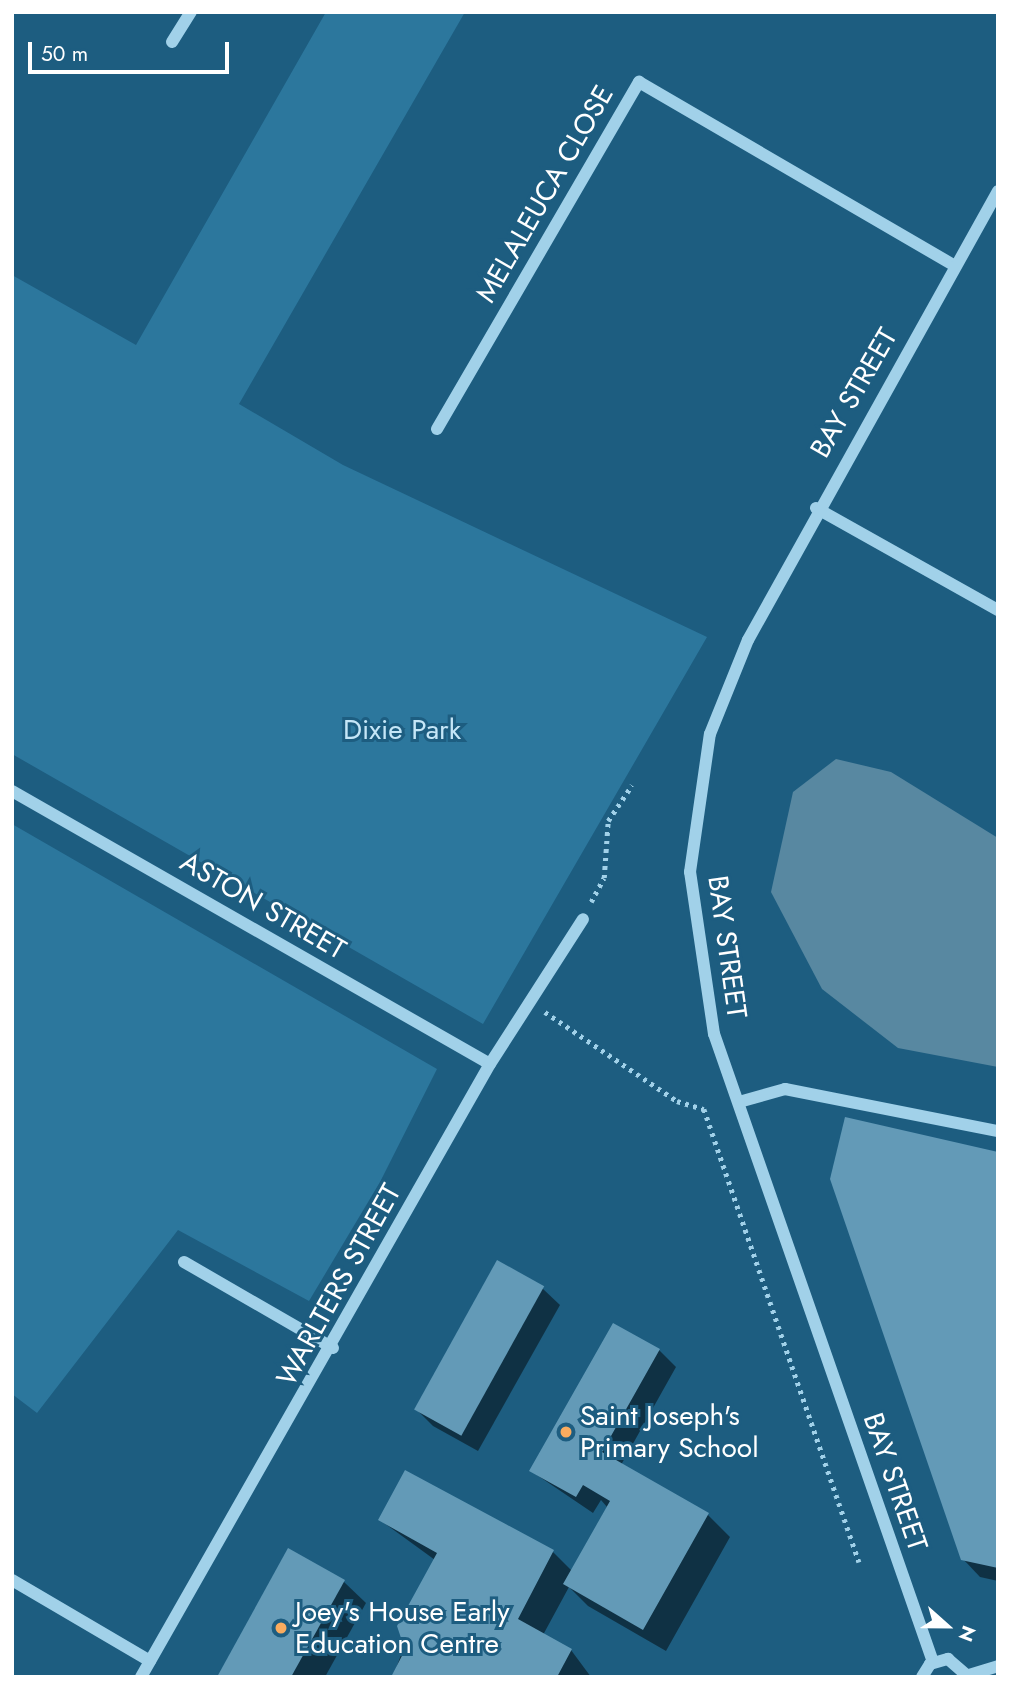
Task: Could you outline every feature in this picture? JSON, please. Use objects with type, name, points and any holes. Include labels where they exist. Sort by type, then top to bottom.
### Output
[{"type":"street","points":[[172,42],[191,12]]},
{"type":"street","name":"MELALEUCA CLOSE","points":[[437,429],[639,82],[955,266]]},
{"type":"street","name":"BAY STREET","points":[[933,1662],[714,1034],[700,968],[690,872],[695,822],[710,734],[729,684],[817,508],[998,191]]},
{"type":"street","points":[[817,508],[998,610]]},
{"type":"street","name":"ASTON STREET","points":[[12,791],[490,1064]]},
{"type":"street","name":"WARLTERS STREET","points":[[141,1677],[333,1348],[490,1064],[583,919]]},
{"type":"street","points":[[739,1102],[785,1089],[998,1131]]},
{"type":"street","points":[[184,1262],[333,1348]]},
{"type":"street","points":[[12,1580],[150,1661]]},
{"type":"street","points":[[922,1677],[933,1662],[956,1662],[969,1676],[998,1665]]},
{"type":"path","points":[[583,919],[604,878],[608,821],[632,785]]},
{"type":"path","points":[[530,1002],[677,1101],[704,1108],[859,1562]]},
{"type":"green space","name":"Dixie Park","points":[[326,12],[465,12],[239,404],[343,465],[707,637],[483,1024],[12,754],[12,275],[136,345]]},
{"type":"green space","points":[[12,824],[437,1069],[380,1182],[309,1301],[178,1230],[37,1413],[12,1394]]},
{"type":"shaded area","points":[[836,759],[891,772],[998,838],[998,1067],[898,1048],[822,989],[771,892],[793,792]]},
{"type":"building","points":[[845,1117],[998,1152],[998,1568],[961,1560],[830,1179]]},
{"type":"building","points":[[497,1260],[544,1286],[461,1436],[414,1410]]},
{"type":"building","points":[[613,1323],[660,1349],[602,1452],[709,1513],[643,1630],[563,1584],[610,1501],[583,1485],[576,1497],[529,1471]]},
{"type":"building","points":[[405,1470],[554,1550],[518,1619],[572,1649],[557,1677],[391,1677],[405,1650],[397,1626],[437,1553],[378,1520]]},
{"type":"building","name":"Joey's House Early Education Centre","points":[[288,1548],[345,1580],[291,1677],[217,1677]]},
{"type":"place","name":"Saint Joseph's Primary School","points":[[566,1432]]},
{"type":"place","name":"Joey's House Early Education Centre","points":[[281,1628]]}]
